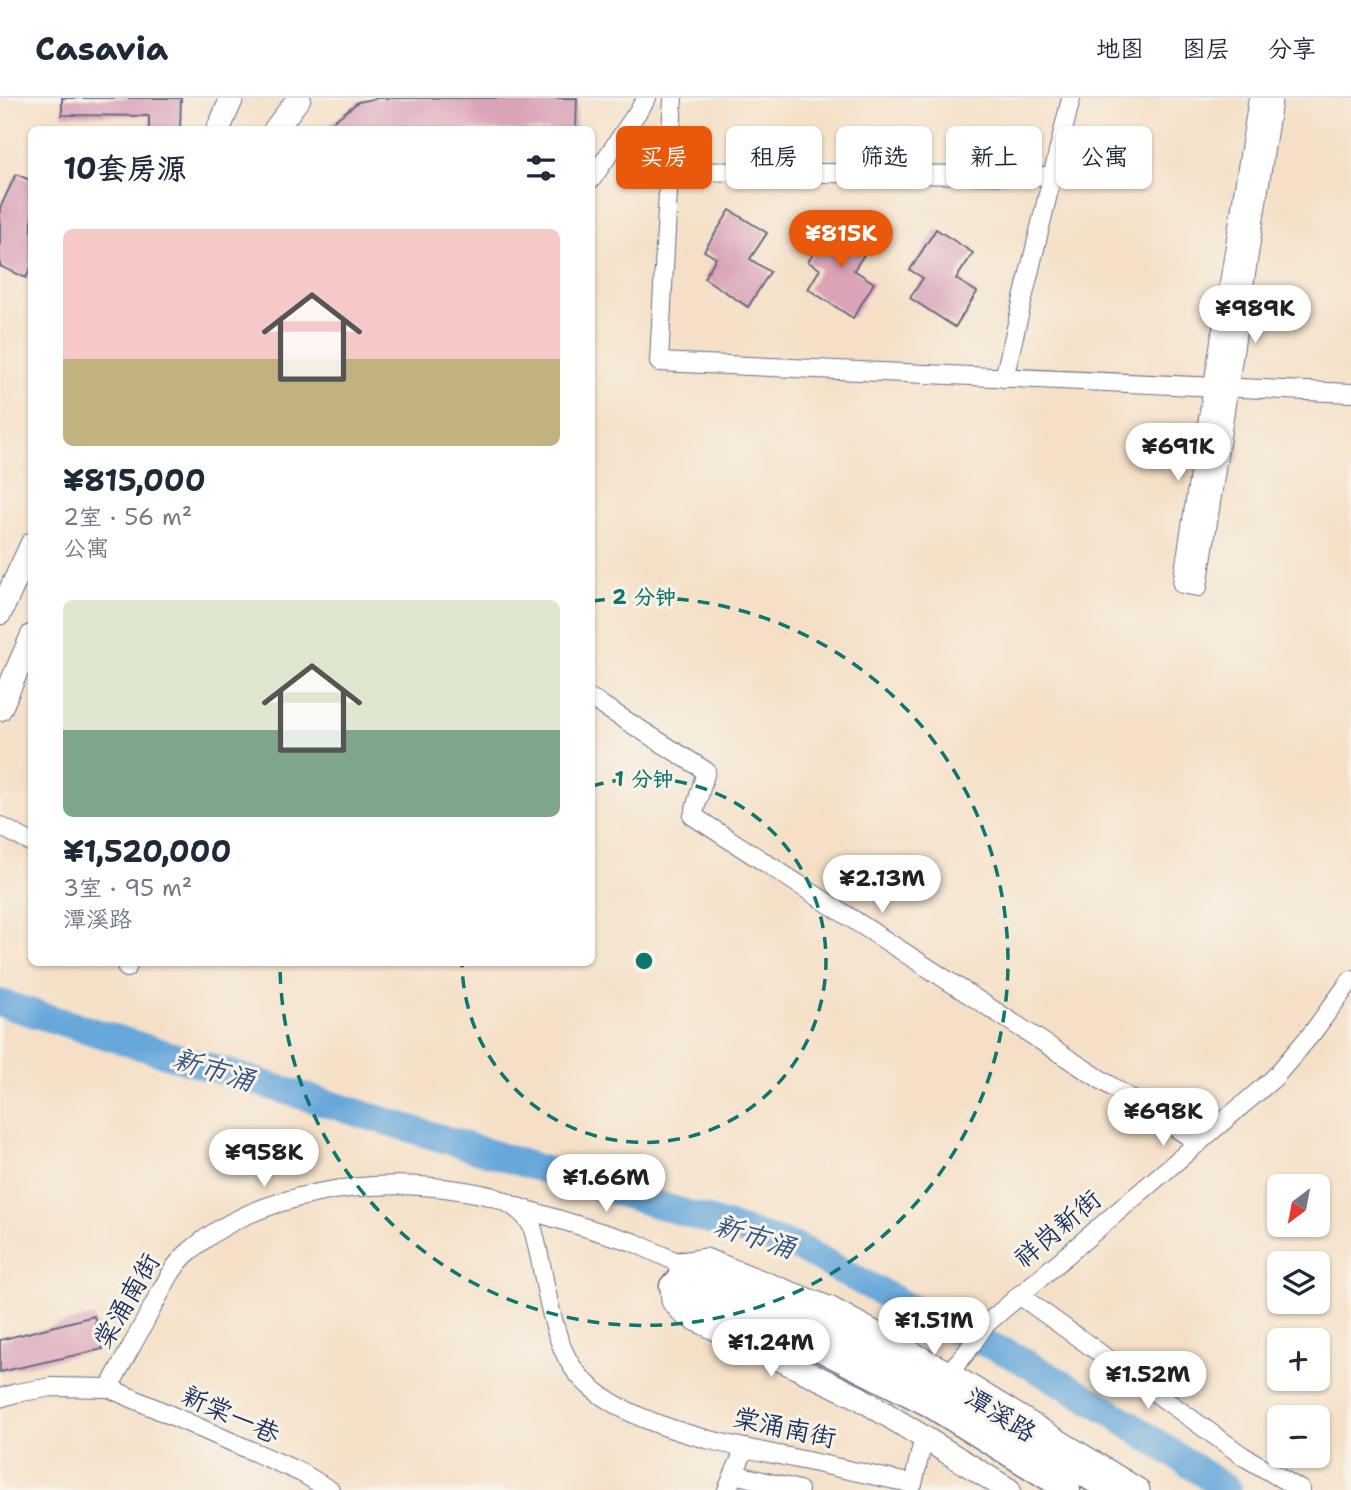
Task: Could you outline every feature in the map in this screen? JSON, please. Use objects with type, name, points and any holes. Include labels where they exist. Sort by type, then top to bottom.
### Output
[{"type":"main road","name":"潭溪路","points":[[677,1275],[722,1295],[812,1345],[927,1403],[1068,1490]]},
{"type":"main road","name":"潭溪路","points":[[722,1295],[844,1335],[939,1386],[1110,1490]]},
{"type":"street","points":[[220,126],[232,98]]},
{"type":"street","points":[[278,126],[299,98]]},
{"type":"street","points":[[595,174],[647,98]]},
{"type":"street","points":[[671,126],[673,98]]},
{"type":"street","points":[[1004,378],[1071,98]]},
{"type":"street","points":[[1258,98],[1221,388],[1198,587],[1182,584],[1221,388],[1273,98]]},
{"type":"street","points":[[712,172],[1052,176]]},
{"type":"street","points":[[668,189],[659,362],[1351,393]]},
{"type":"street","points":[[0,613],[28,553]]},
{"type":"street","points":[[0,709],[28,645]]},
{"type":"street","points":[[595,701],[706,771],[693,816],[1199,1143]]},
{"type":"street","points":[[0,826],[28,841]]},
{"type":"street","name":"祥岗新街","points":[[948,1373],[985,1325],[1274,1078],[1313,1032],[1351,980]]},
{"type":"street","name":"棠涌南街","points":[[0,1398],[52,1387],[109,1388],[180,1260],[199,1244],[245,1217],[320,1193],[377,1185],[426,1186],[504,1200],[522,1212],[531,1226],[557,1332],[568,1360],[575,1371],[603,1396],[637,1415],[692,1435],[913,1484],[924,1436],[858,1397],[685,1314],[673,1301],[677,1275]]},
{"type":"street","points":[[514,1206],[633,1242],[677,1275],[705,1259],[831,1309],[948,1373],[1138,1490]]},
{"type":"street","points":[[1019,1295],[1243,1456],[1301,1490]]},
{"type":"street","name":"新棠一巷","points":[[109,1388],[302,1473],[330,1490]]},
{"type":"street","points":[[924,1436],[1009,1490]]},
{"type":"street","points":[[745,1448],[731,1482],[799,1490]]},
{"type":"building","points":[[62,98],[181,98],[180,126],[149,126],[149,116],[62,115]]},
{"type":"building","points":[[378,98],[577,98],[576,126],[327,126],[358,102]]},
{"type":"building","points":[[16,174],[28,179],[26,278],[0,266],[0,208]]},
{"type":"building","points":[[730,210],[767,233],[750,259],[770,272],[748,307],[704,278],[716,258],[704,251]]},
{"type":"building","points":[[834,221],[871,244],[854,270],[874,283],[853,318],[808,289],[820,269],[808,262]]},
{"type":"building","points":[[936,229],[973,253],[956,279],[977,292],[955,327],[910,298],[923,278],[910,270]]},
{"type":"building","points":[[94,1316],[103,1349],[0,1372],[0,1340]]},
{"type":"waterway","name":"新市涌","points":[[0,1003],[799,1248],[936,1322],[1014,1356],[1100,1405],[1228,1490]]}]
